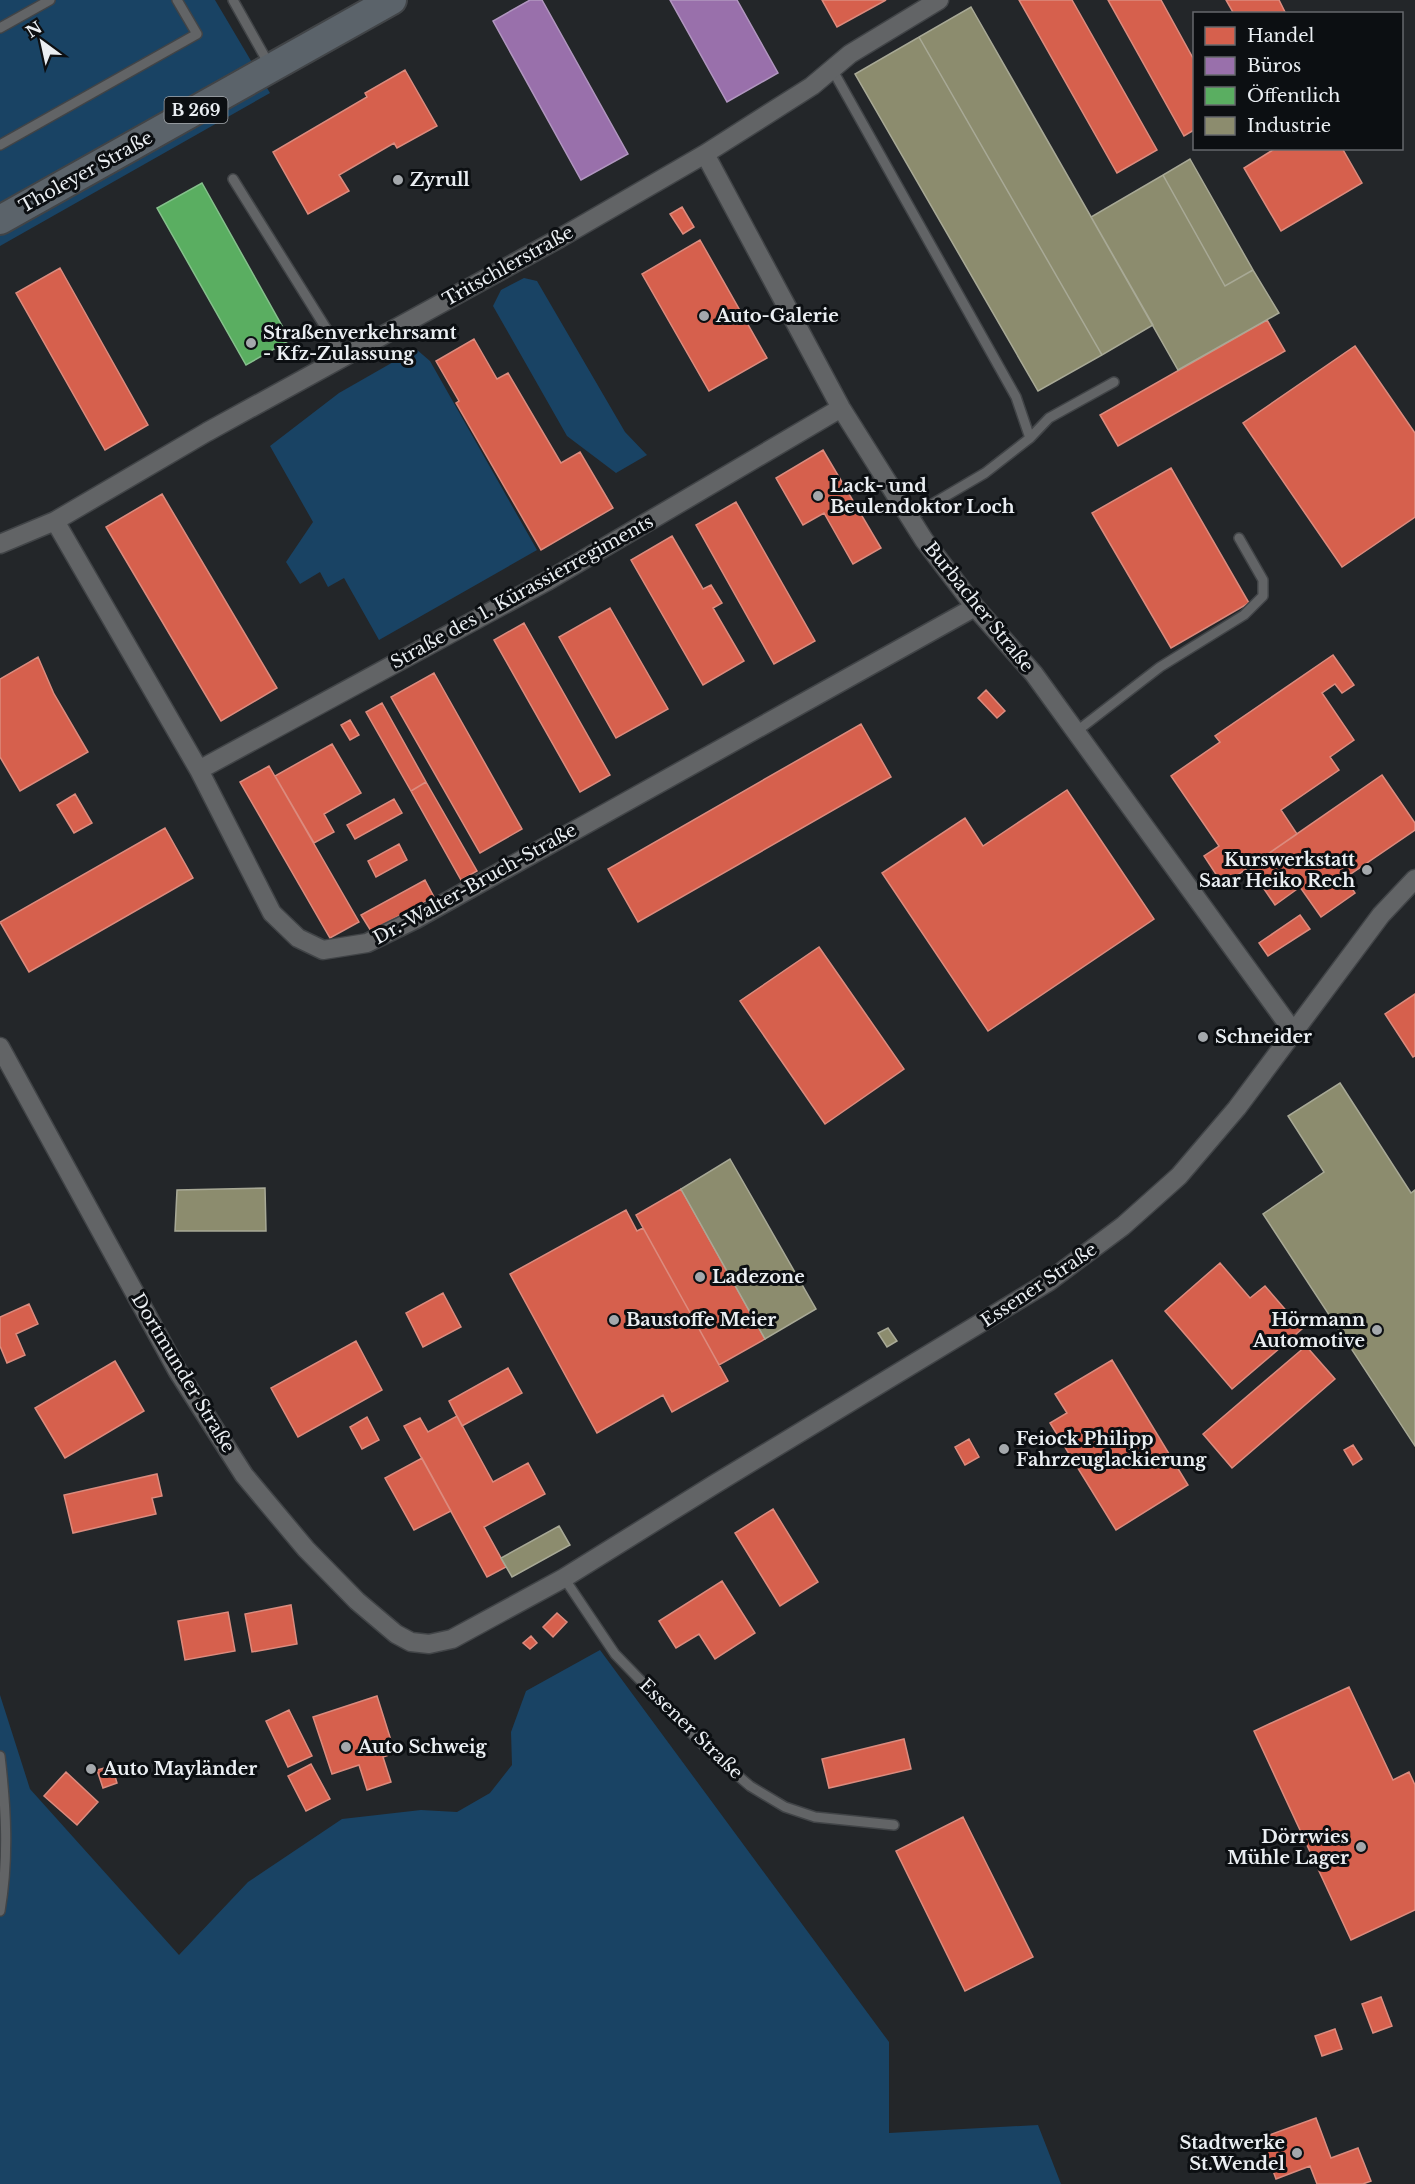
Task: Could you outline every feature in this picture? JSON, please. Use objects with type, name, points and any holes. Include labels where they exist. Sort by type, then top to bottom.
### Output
[{"type":"main road","name":"Tholeyer Straße","points":[[0,220],[392,0]]},
{"type":"street","name":"Tritschlerstraße","points":[[0,544],[55,521],[207,432],[560,238],[705,154],[812,86],[850,54],[939,0]]},
{"type":"street","name":"Burbacher Straße","points":[[705,154],[841,408],[910,517],[975,606],[1034,674],[1077,731],[1295,1034]]},
{"type":"street","name":"Straße des 1. Kürassierregiments","points":[[199,770],[549,580],[841,408]]},
{"type":"street","name":"Dr.-Walter-Bruch-Straße","points":[[55,521],[199,770],[272,913],[298,938],[323,950],[367,943],[416,919],[975,606]]},
{"type":"street","name":"Essener Straße","points":[[429,1644],[452,1639],[564,1578],[1048,1282],[1123,1226],[1179,1176],[1237,1108],[1295,1034],[1381,915],[1415,879]]},
{"type":"street","name":"Dortmunder Straße","points":[[0,1047],[177,1370],[244,1475],[306,1549],[357,1601],[396,1634],[411,1642],[429,1644]]},
{"type":"lane","points":[[0,28],[50,0]]},
{"type":"lane","points":[[0,145],[197,34],[177,0]]},
{"type":"lane","points":[[233,0],[272,68]]},
{"type":"lane","points":[[832,69],[1016,396],[1030,438]]},
{"type":"lane","points":[[233,179],[344,357]]},
{"type":"lane","points":[[910,517],[985,473],[1030,438],[1050,418],[1114,382]]},
{"type":"lane","points":[[1077,731],[1160,667],[1244,615],[1263,596],[1263,580],[1239,538]]},
{"type":"lane","name":"Essener Straße","points":[[564,1578],[615,1654],[710,1751],[750,1786],[785,1807],[815,1817],[894,1825]]},
{"type":"lane","points":[[0,1756],[7,1818],[5,1878],[0,1911]]},
{"type":"shaded area","points":[[0,0],[215,0],[270,93],[0,246]]},
{"type":"shaded area","points":[[524,278],[537,281],[625,432],[647,455],[616,473],[567,436],[493,306],[501,290]]},
{"type":"shaded area","points":[[416,349],[430,361],[537,550],[379,640],[344,578],[328,587],[320,572],[300,584],[286,562],[313,522],[270,446],[339,393]]},
{"type":"shaded area","points":[[600,1650],[889,2042],[889,2133],[1038,2125],[1061,2184],[0,2184],[0,1695],[30,1789],[179,1955],[248,1882],[342,1819],[421,1810],[457,1812],[490,1793],[512,1765],[511,1732],[526,1691]]},
{"type":"building: Handel","points":[[822,0],[886,0],[837,27]]},
{"type":"building: Handel","points":[[1019,0],[1072,0],[1157,150],[1117,173]]},
{"type":"building: Handel","points":[[1108,0],[1161,0],[1193,58],[1193,131],[1184,136]]},
{"type":"building: Handel","points":[[1226,0],[1279,0],[1285,12],[1233,12]]},
{"type":"building: Handel","points":[[405,70],[437,126],[397,148],[394,143],[339,175],[349,191],[308,214],[273,152],[367,97],[365,93]]},
{"type":"building: Handel","points":[[1273,150],[1343,150],[1362,183],[1281,231],[1244,168]]},
{"type":"building: Handel","points":[[682,207],[694,227],[683,234],[670,214]]},
{"type":"building: Handel","name":"Auto-Galerie","points":[[700,240],[767,358],[709,391],[642,274]]},
{"type":"building: Handel","points":[[60,268],[148,425],[105,450],[16,293]]},
{"type":"building: Handel","points":[[1267,320],[1285,351],[1118,446],[1100,415]]},
{"type":"building: Handel","points":[[474,339],[497,379],[508,373],[561,463],[580,452],[613,508],[541,550],[456,403],[459,401],[436,361]]},
{"type":"building: Handel","points":[[1355,346],[1415,433],[1415,517],[1342,567],[1243,423]]},
{"type":"building: Handel","name":"Lack- und Beulendoktor Loch","points":[[823,450],[881,548],[853,564],[824,513],[803,525],[776,478]]},
{"type":"building: Handel","points":[[1171,468],[1249,603],[1171,648],[1092,513]]},
{"type":"building: Handel","points":[[162,494],[277,688],[221,721],[106,527]]},
{"type":"building: Handel","points":[[736,502],[815,641],[774,664],[696,525]]},
{"type":"building: Handel","points":[[672,536],[703,589],[711,585],[722,603],[713,608],[744,661],[703,685],[631,560]]},
{"type":"building: Handel","points":[[610,608],[668,709],[616,738],[559,637]]},
{"type":"building: Handel","points":[[524,623],[610,775],[580,792],[494,640]]},
{"type":"building: Handel","points":[[1333,655],[1354,685],[1342,693],[1335,684],[1322,693],[1354,740],[1330,757],[1339,770],[1281,810],[1297,834],[1223,885],[1204,856],[1219,846],[1171,776],[1220,742],[1215,736]]},
{"type":"building: Handel","points":[[38,657],[54,694],[88,752],[20,791],[0,757],[0,679]]},
{"type":"building: Handel","points":[[434,673],[522,829],[480,853],[391,697]]},
{"type":"building: Handel","points":[[986,690],[1005,711],[997,718],[978,698]]},
{"type":"building: Handel","points":[[382,703],[426,782],[411,791],[366,712]]},
{"type":"building: Handel","points":[[350,720],[359,735],[350,740],[341,725]]},
{"type":"building: Handel","points":[[861,724],[891,777],[638,922],[608,869]]},
{"type":"building: Handel","points":[[332,744],[361,793],[324,814],[334,832],[314,843],[275,776]]},
{"type":"building: Handel","points":[[269,766],[359,922],[330,938],[240,782]]},
{"type":"building: Handel","points":[[1382,775],[1415,823],[1415,830],[1345,878],[1355,893],[1321,917],[1300,887],[1275,905],[1249,867]]},
{"type":"building: Handel","points":[[426,782],[477,871],[461,880],[411,791]]},
{"type":"building: Handel","points":[[1067,790],[1154,919],[988,1031],[882,873],[965,818],[983,846]]},
{"type":"building: Handel","points":[[75,794],[92,823],[74,833],[57,805]]},
{"type":"building: Handel","points":[[394,799],[402,813],[355,839],[347,825]]},
{"type":"building: Handel","points":[[165,828],[193,878],[29,972],[0,922]]},
{"type":"building: Handel","points":[[399,844],[407,860],[376,877],[368,861]]},
{"type":"building: Handel","points":[[425,880],[434,897],[371,931],[361,915]]},
{"type":"building: Handel","points":[[1300,915],[1310,929],[1268,956],[1259,943]]},
{"type":"building: Handel","points":[[819,947],[904,1069],[825,1124],[740,1001]]},
{"type":"building: Handel","points":[[1415,994],[1415,1056],[1413,1057],[1385,1014]]},
{"type":"building: Handel","name":"Ladezone","points":[[681,1189],[765,1339],[719,1365],[636,1215]]},
{"type":"building: Handel","name":"Baustoffe Meier","points":[[626,1210],[637,1231],[643,1228],[728,1381],[672,1412],[663,1395],[597,1433],[510,1274]]},
{"type":"building: Handel","points":[[1220,1263],[1250,1298],[1265,1286],[1302,1329],[1232,1389],[1165,1311]]},
{"type":"building: Handel","points":[[443,1293],[461,1327],[423,1347],[406,1313]]},
{"type":"building: Handel","points":[[29,1304],[38,1324],[16,1334],[25,1355],[7,1363],[0,1346],[0,1317]]},
{"type":"building: Handel","points":[[356,1341],[382,1390],[298,1437],[271,1388]]},
{"type":"building: Handel","points":[[1306,1346],[1335,1379],[1232,1468],[1203,1434]]},
{"type":"building: Handel","points":[[1112,1360],[1188,1485],[1116,1530],[1050,1423],[1067,1413],[1055,1394]]},
{"type":"building: Handel","points":[[115,1361],[144,1411],[65,1458],[35,1408]]},
{"type":"building: Handel","points":[[508,1368],[522,1393],[462,1426],[449,1401]]},
{"type":"building: Handel","points":[[457,1416],[493,1482],[528,1463],[545,1494],[484,1527],[506,1567],[487,1577],[404,1426],[420,1418],[428,1432]]},
{"type":"building: Handel","points":[[367,1417],[379,1440],[362,1449],[350,1427]]},
{"type":"building: Handel","points":[[969,1439],[979,1457],[965,1465],[955,1447]]},
{"type":"building: Handel","points":[[1353,1445],[1362,1459],[1353,1465],[1344,1450]]},
{"type":"building: Handel","points":[[422,1458],[451,1511],[414,1530],[385,1478]]},
{"type":"building: Handel","points":[[157,1474],[162,1496],[152,1498],[156,1514],[73,1533],[64,1495]]},
{"type":"building: Handel","points":[[773,1509],[818,1582],[780,1606],[735,1533]]},
{"type":"building: Handel","points":[[722,1581],[755,1633],[715,1659],[699,1634],[676,1648],[659,1621]]},
{"type":"building: Handel","points":[[291,1605],[297,1644],[252,1652],[245,1614]]},
{"type":"building: Handel","points":[[228,1612],[235,1651],[185,1660],[178,1621]]},
{"type":"building: Handel","points":[[557,1613],[567,1622],[553,1637],[543,1627]]},
{"type":"building: Handel","points":[[531,1636],[537,1643],[530,1649],[523,1643]]},
{"type":"building: Handel","name":"Dörrwies Mühle Lager","points":[[1349,1687],[1393,1780],[1409,1772],[1415,1785],[1415,1910],[1351,1940],[1254,1731]]},
{"type":"building: Handel","points":[[377,1696],[395,1753],[383,1757],[391,1782],[367,1790],[359,1765],[332,1774],[313,1717]]},
{"type":"building: Handel","points":[[289,1710],[312,1756],[288,1767],[266,1721]]},
{"type":"building: Handel","points":[[904,1739],[911,1769],[829,1788],[822,1759]]},
{"type":"building: Handel","points":[[311,1764],[330,1799],[306,1811],[288,1776]]},
{"type":"building: Handel","points":[[112,1766],[117,1783],[103,1788],[97,1770]]},
{"type":"building: Handel","points":[[66,1772],[98,1802],[77,1825],[44,1796]]},
{"type":"building: Handel","points":[[963,1817],[1033,1957],[965,1991],[896,1851]]},
{"type":"building: Handel","points":[[1381,1997],[1392,2026],[1373,2033],[1362,2004]]},
{"type":"building: Handel","points":[[1335,2029],[1342,2049],[1322,2056],[1315,2036]]},
{"type":"building: Handel","name":"Stadtwerke St.Wendel","points":[[1316,2118],[1331,2158],[1358,2148],[1371,2181],[1363,2184],[1317,2184],[1310,2166],[1276,2179],[1261,2138]]},
{"type":"building: Büros","points":[[530,0],[542,0],[628,154],[581,180],[493,21]]},
{"type":"building: Büros","points":[[670,0],[737,0],[778,73],[727,102]]},
{"type":"building: Öffentlich","points":[[202,183],[290,340],[246,365],[157,208]]},
{"type":"building: Industrie","points":[[971,7],[1153,325],[1102,355],[919,37]]},
{"type":"building: Industrie","points":[[919,37],[1102,355],[1038,391],[855,74]]},
{"type":"building: Industrie","points":[[1190,159],[1253,270],[1225,286],[1163,175]]},
{"type":"building: Industrie","points":[[1163,175],[1225,286],[1253,270],[1279,313],[1178,370],[1091,217]]},
{"type":"building: Industrie","name":"Hörmann Automotive","points":[[1340,1083],[1411,1193],[1415,1190],[1415,1446],[1263,1214],[1324,1172],[1288,1116]]},
{"type":"building: Industrie","points":[[730,1159],[816,1309],[765,1339],[681,1189]]},
{"type":"building: Industrie","points":[[265,1188],[266,1231],[175,1231],[177,1190]]},
{"type":"building: Industrie","points":[[888,1328],[897,1341],[887,1347],[878,1333]]},
{"type":"building: Industrie","points":[[559,1526],[570,1545],[512,1577],[501,1558]]},
{"type":"place","name":"Zyrull","points":[[398,180]]},
{"type":"place","name":"Auto-Galerie","points":[[704,316]]},
{"type":"place","name":"Straßenverkehrsamt - Kfz-Zulassung","points":[[251,343]]},
{"type":"place","name":"Lack- und Beulendoktor Loch","points":[[818,496]]},
{"type":"place","name":"Kurswerkstatt Saar Heiko Rech","points":[[1367,870]]},
{"type":"place","name":"Schneider","points":[[1203,1037]]},
{"type":"place","name":"Ladezone","points":[[700,1277]]},
{"type":"place","name":"Baustoffe Meier","points":[[614,1320]]},
{"type":"place","name":"Hörmann Automotive","points":[[1377,1330]]},
{"type":"place","name":"Feiock Philipp Fahrzeuglackierung","points":[[1004,1449]]},
{"type":"place","name":"Auto Schweig","points":[[346,1747]]},
{"type":"place","name":"Auto Mayländer","points":[[91,1769]]},
{"type":"place","name":"Dörrwies Mühle Lager","points":[[1361,1847]]},
{"type":"place","name":"Stadtwerke St.Wendel","points":[[1297,2153]]}]
